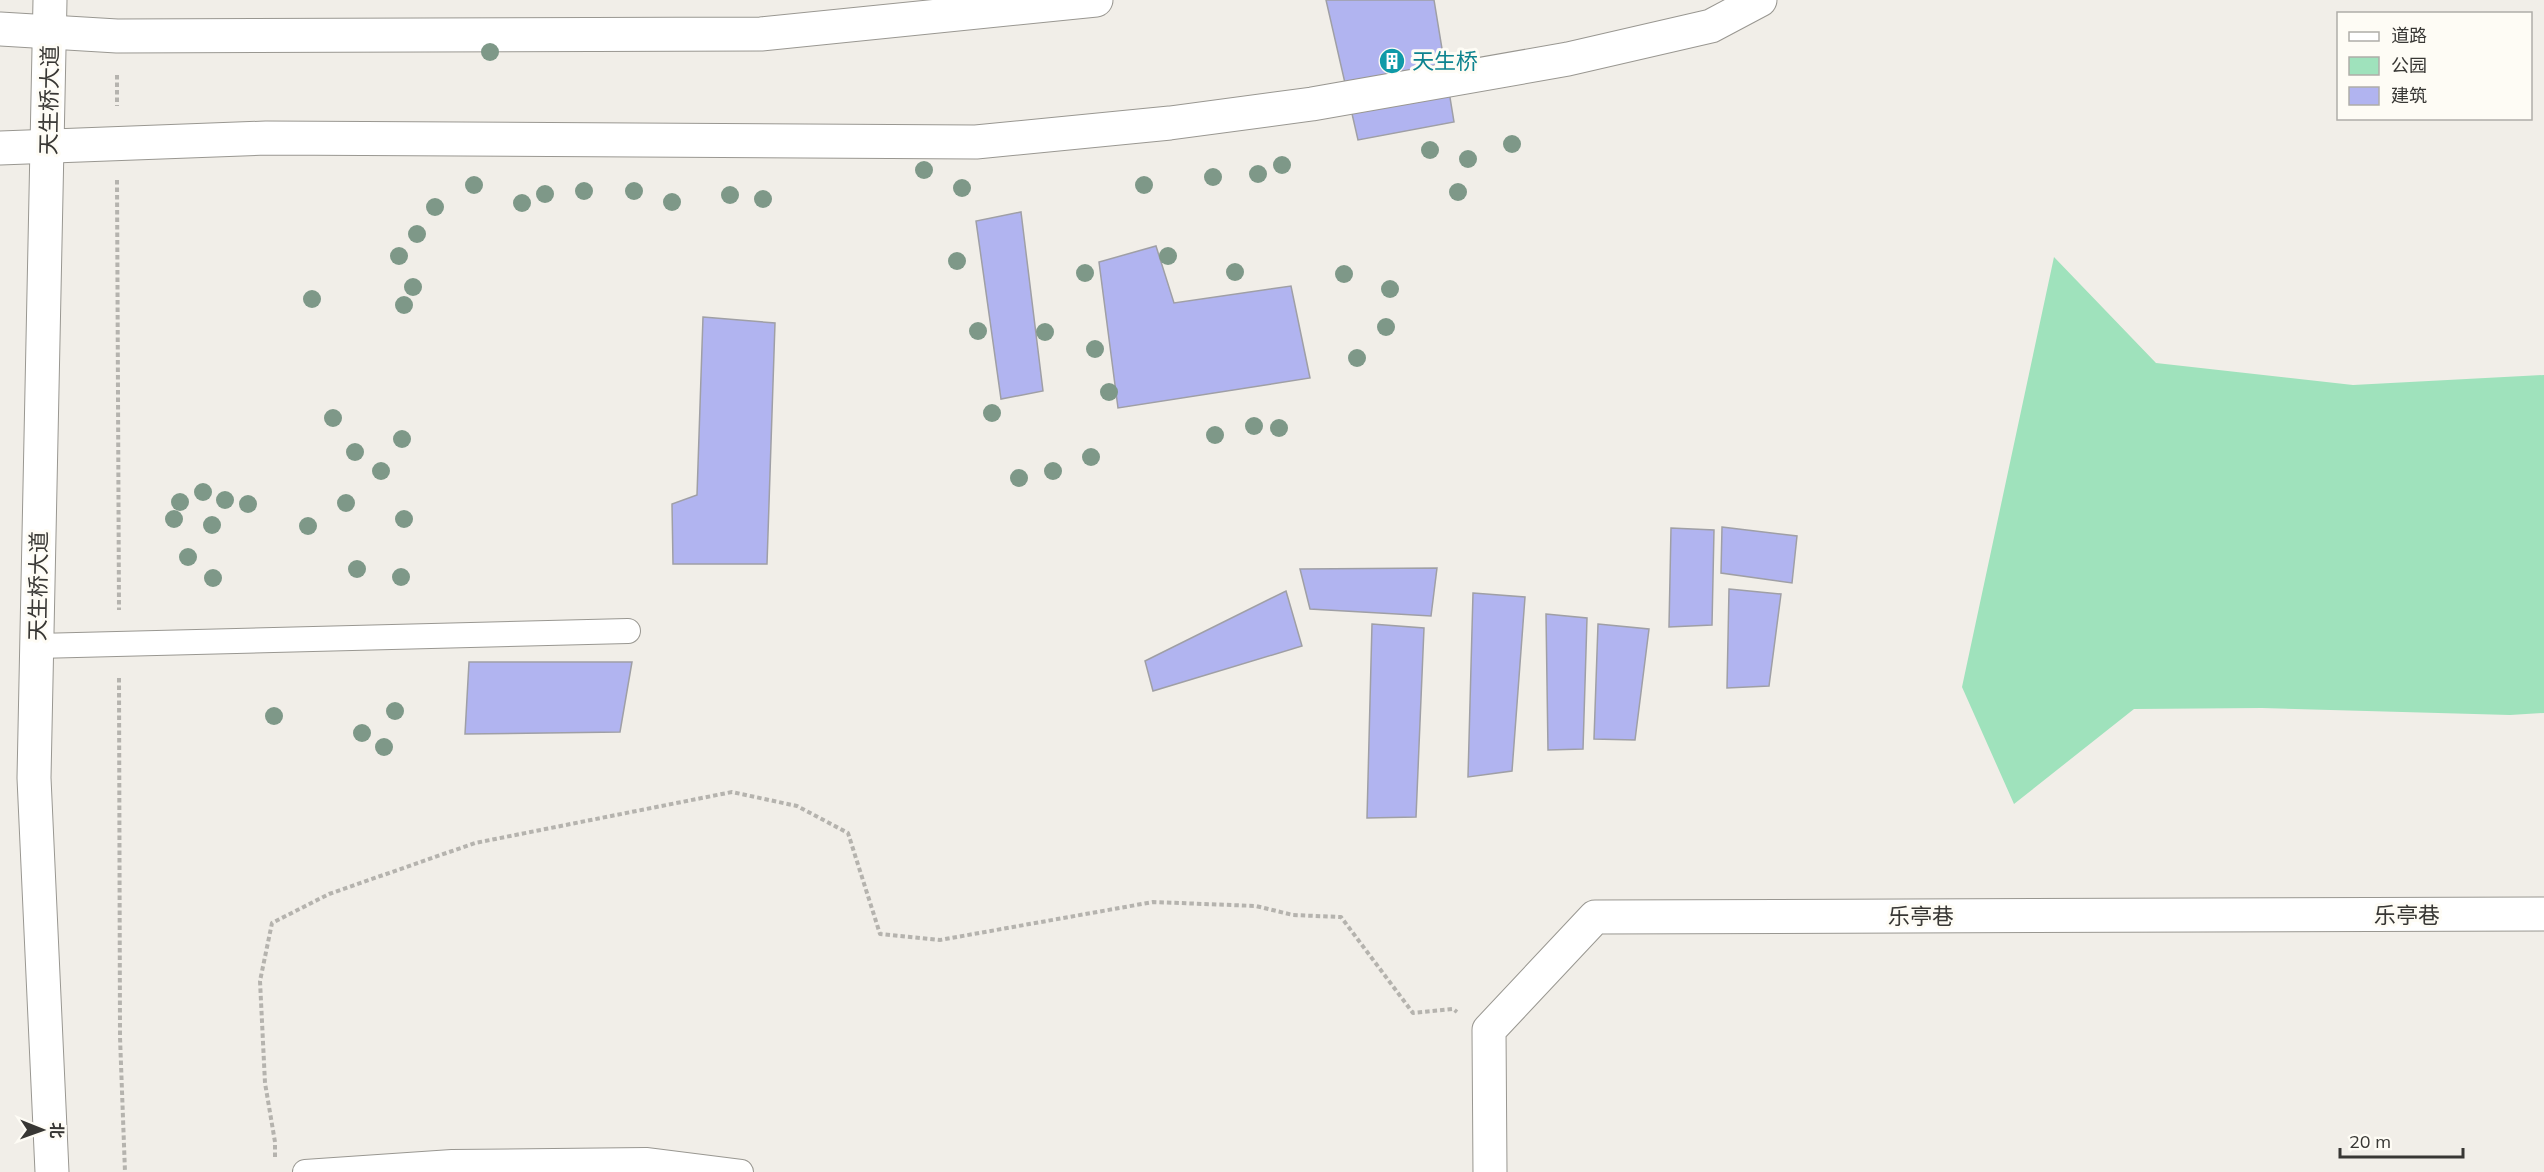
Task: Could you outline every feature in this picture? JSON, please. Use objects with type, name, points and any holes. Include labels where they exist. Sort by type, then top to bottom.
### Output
[{"type":"main road","points":[[0,29],[50,15],[117,36],[761,34],[1096,0]]},
{"type":"main road","points":[[0,148],[117,146],[266,138],[976,142],[1170,123],[1312,104],[1568,59],[1711,26],[1760,0]]},
{"type":"main road","name":"天生桥大道","points":[[50,15],[34,778],[52,1172]]},
{"type":"main road","name":"乐亭巷","points":[[1489,1030],[1595,917],[2544,914]]},
{"type":"main road","points":[[1489,1030],[1490,1172]]},
{"type":"lane","points":[[37,646],[628,631]]},
{"type":"lane","points":[[305,1172],[452,1162],[646,1160],[741,1172]]},
{"type":"path","points":[[117,36],[120,1037],[125,1172]]},
{"type":"path","points":[[274,1162],[275,1142],[265,1083],[260,981],[272,923],[329,894],[475,843],[732,792],[797,806],[848,833],[880,933],[940,940],[1153,902],[1256,906],[1293,915],[1341,917],[1413,1013],[1453,1009],[1489,1030]]},
{"type":"green space","points":[[2054,257],[2156,363],[2353,385],[2544,375],[2544,713],[2510,715],[2262,708],[2134,709],[2014,804],[1962,687]]},
{"type":"building","name":"天生桥","points":[[1326,0],[1434,0],[1454,122],[1358,140]]},
{"type":"building","points":[[1021,212],[1043,391],[1001,399],[976,221]]},
{"type":"building","points":[[1156,246],[1174,303],[1291,286],[1310,378],[1118,408],[1099,262]]},
{"type":"building","points":[[703,317],[775,323],[767,564],[673,564],[672,504],[697,495]]},
{"type":"building","points":[[1722,527],[1797,536],[1792,583],[1721,573]]},
{"type":"building","points":[[1671,528],[1714,530],[1712,625],[1669,627]]},
{"type":"building","points":[[1437,568],[1431,616],[1310,609],[1300,569]]},
{"type":"building","points":[[1729,589],[1781,594],[1769,686],[1727,688]]},
{"type":"building","points":[[1286,591],[1302,646],[1153,691],[1145,661]]},
{"type":"building","points":[[1473,593],[1525,597],[1512,771],[1468,777]]},
{"type":"building","points":[[1546,614],[1587,618],[1583,749],[1548,750]]},
{"type":"building","points":[[1372,624],[1424,628],[1416,817],[1367,818]]},
{"type":"building","points":[[1598,624],[1649,629],[1635,740],[1594,739]]},
{"type":"building","points":[[469,662],[632,662],[620,732],[465,734]]},
{"type":"place","name":"天生桥","points":[[1392,61]]}]
